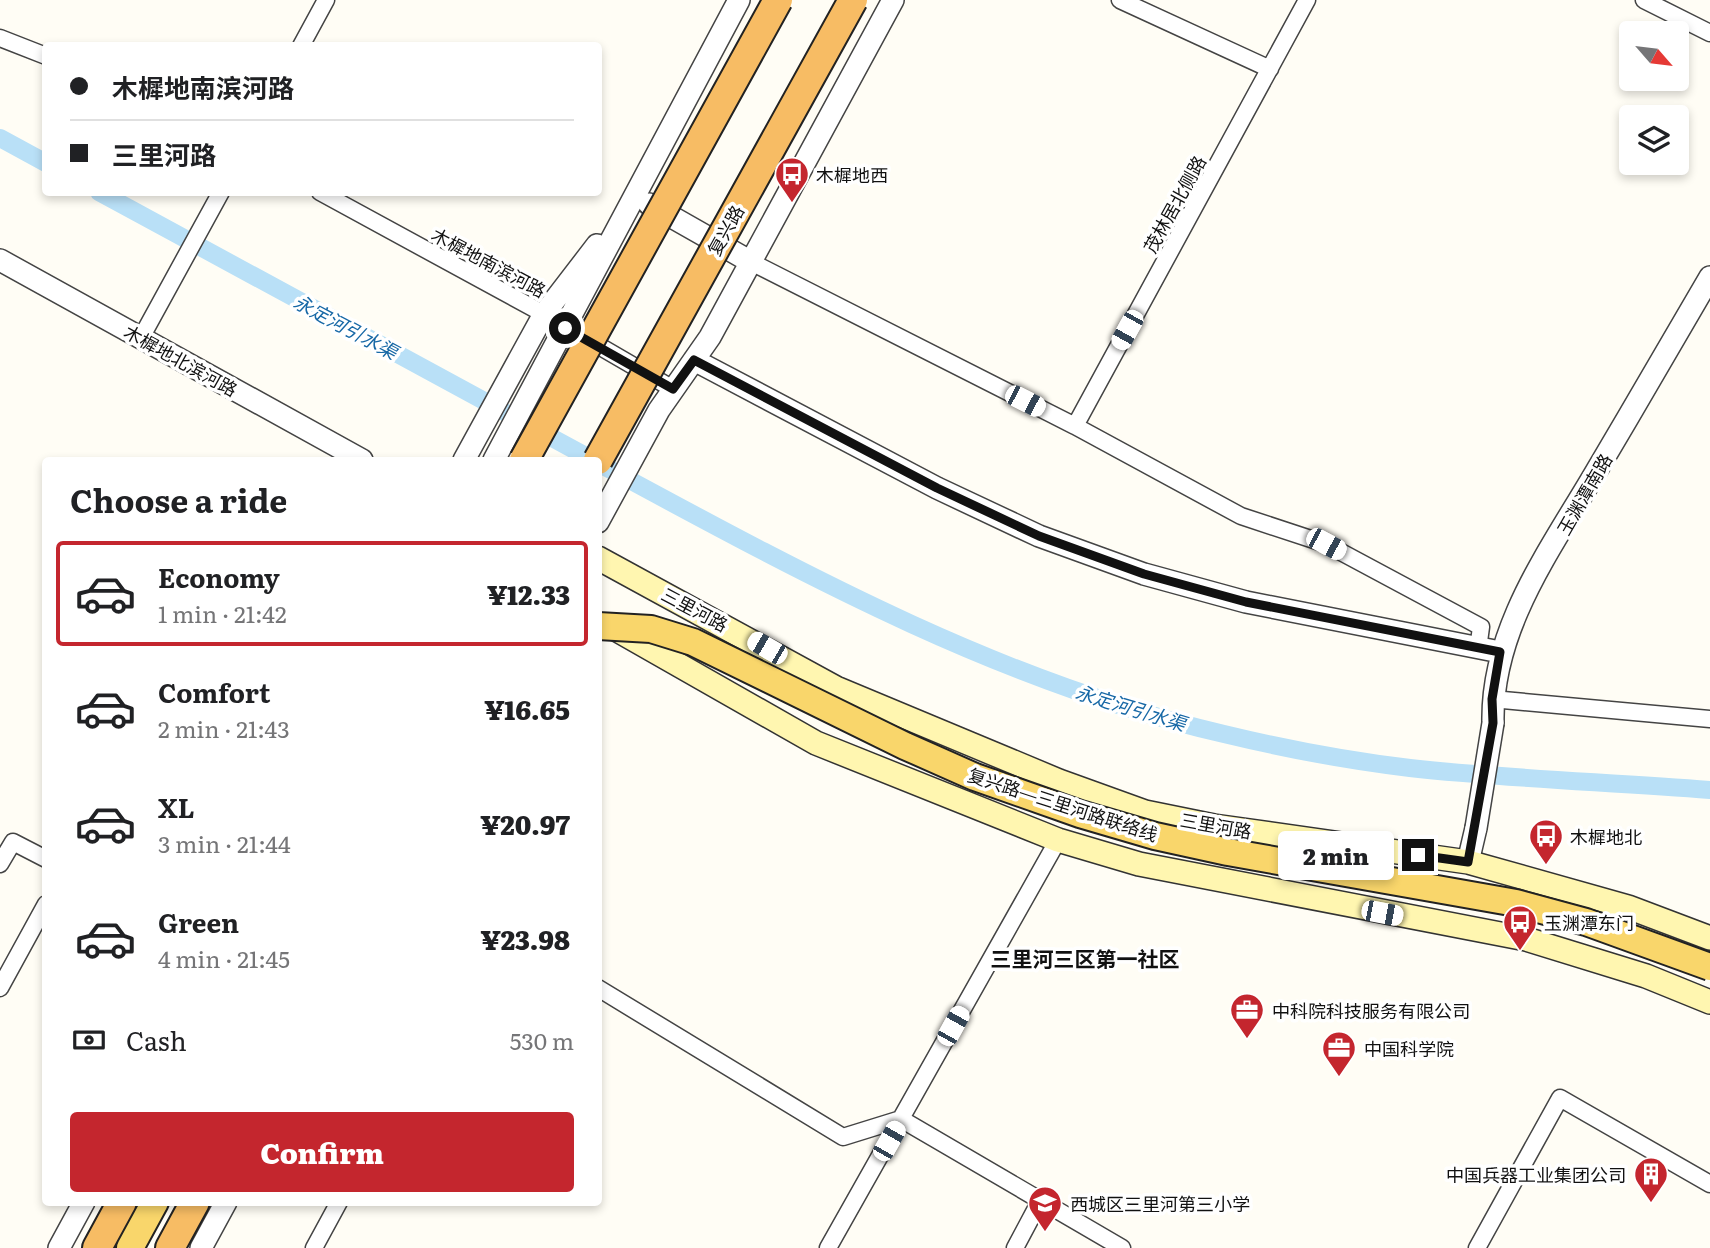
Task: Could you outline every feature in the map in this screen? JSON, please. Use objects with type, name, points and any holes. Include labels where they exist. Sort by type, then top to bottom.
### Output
[{"type":"highway","points":[[526,457],[778,0]]},
{"type":"highway","name":"复兴路","points":[[600,457],[853,0]]},
{"type":"highway","points":[[97,1248],[120,1206]]},
{"type":"highway","points":[[170,1248],[193,1206]]},
{"type":"main road","name":"三里河路","points":[[602,560],[836,688],[1059,782],[1146,812],[1214,826],[1468,862],[1628,907],[1710,937]]},
{"type":"main road","points":[[602,622],[816,743],[1058,839],[1139,864],[1526,939],[1635,972],[1710,1002]]},
{"type":"main road","name":"复兴路—三里河路联络线","points":[[602,626],[651,629],[693,642],[975,777],[1113,825],[1228,852],[1516,903],[1586,922],[1710,967]]},
{"type":"main road","points":[[816,743],[809,721],[820,699],[836,688]]},
{"type":"main road","points":[[130,1248],[153,1206]]},
{"type":"street","points":[[303,42],[326,0]]},
{"type":"street","points":[[496,457],[740,0]]},
{"type":"street","points":[[602,516],[659,410],[694,360],[751,262],[893,0]]},
{"type":"street","points":[[1120,0],[1270,69]]},
{"type":"street","name":"茂林居北侧路","points":[[1074,426],[1307,0]]},
{"type":"street","points":[[1644,0],[1710,33]]},
{"type":"street","points":[[0,38],[42,54]]},
{"type":"street","points":[[635,195],[751,262],[1074,426],[1241,516],[1326,544],[1481,627],[1478,649]]},
{"type":"street","points":[[468,453],[544,314],[635,195]]},
{"type":"street","points":[[141,338],[219,196]]},
{"type":"street","name":"木樨地南滨河路","points":[[327,196],[544,314],[673,389]]},
{"type":"street","name":"木樨地北滨河路","points":[[0,260],[357,457]]},
{"type":"street","name":"玉渊潭南路","points":[[1468,862],[1493,723],[1492,699],[1500,652],[1527,591],[1710,277]]},
{"type":"street","points":[[694,360],[937,488],[1039,536],[1144,574],[1246,602],[1500,652]]},
{"type":"street","points":[[1492,699],[1710,719]]},
{"type":"street","points":[[1139,864],[1146,812]]},
{"type":"street","points":[[828,1248],[1058,839]]},
{"type":"street","points":[[0,864],[13,842],[42,857]]},
{"type":"street","points":[[0,988],[42,911]]},
{"type":"street","points":[[602,990],[844,1137],[901,1119],[1122,1248]]},
{"type":"street","points":[[1477,1248],[1560,1098],[1710,1184]]},
{"type":"street","points":[[1015,1248],[1041,1201]]},
{"type":"street","points":[[59,1248],[82,1206]]},
{"type":"street","points":[[201,1248],[224,1206]]},
{"type":"street","points":[[314,1248],[337,1206]]},
{"type":"waterway","name":"永定河引水渠","points":[[0,138],[42,161]]},
{"type":"waterway","name":"永定河引水渠","points":[[106,196],[587,457]]},
{"type":"waterway","name":"永定河引水渠","points":[[602,465],[749,544],[902,620],[1060,685],[1141,712],[1269,744],[1387,765],[1485,775],[1710,790]]},
{"type":"place","name":"木樨地西","points":[[792,204]]},
{"type":"place","name":"木樨地北","points":[[1546,866]]},
{"type":"place","name":"玉渊潭东门","points":[[1520,952]]},
{"type":"place","name":"中科院科技服务有限公司","points":[[1247,1040]]},
{"type":"place","name":"中国科学院","points":[[1339,1078]]},
{"type":"place","name":"中国兵器工业集团公司","points":[[1651,1204]]},
{"type":"place","name":"西城区三里河第三小学","points":[[1045,1233]]},
{"type":"district","name":"三里河三区第一社区","points":[[1085,957]]},
{"type":"route","points":[[565,328],[673,389],[694,360],[937,488],[1039,536],[1144,574],[1246,602],[1500,652],[1492,699],[1493,723],[1468,862],[1418,855]]}]
